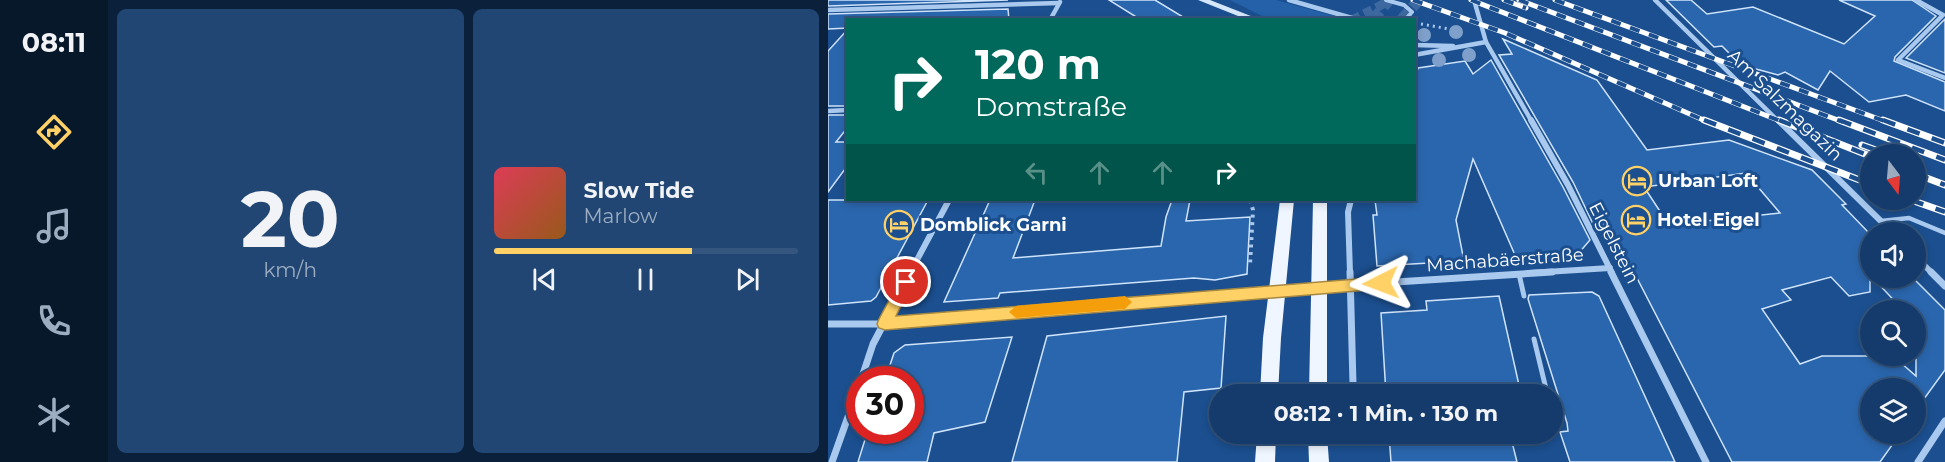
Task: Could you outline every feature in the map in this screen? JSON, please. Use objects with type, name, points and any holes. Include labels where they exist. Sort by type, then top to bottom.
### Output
[{"type":"main road","points":[[1202,0],[1251,18]]},
{"type":"main road","points":[[1212,5],[1223,18]]},
{"type":"main road","points":[[1270,384],[1287,201]]},
{"type":"main road","points":[[1318,384],[1317,287],[1320,201]]},
{"type":"main road","points":[[1265,462],[1266,444]]},
{"type":"main road","points":[[1319,462],[1320,444]]},
{"type":"street","points":[[1289,0],[1352,18]]},
{"type":"street","name":"Eigelstein","points":[[1474,0],[1486,42],[1568,185],[1706,462]]},
{"type":"street","name":"Am Salzmagazin","points":[[1655,0],[1881,221]]},
{"type":"street","points":[[1916,0],[1943,15],[1898,60],[1945,78]]},
{"type":"street","points":[[828,10],[1061,2]]},
{"type":"street","points":[[1051,18],[1061,2]]},
{"type":"street","points":[[1416,56],[1486,42]]},
{"type":"street","points":[[1416,45],[1456,46]]},
{"type":"street","points":[[828,111],[846,110]]},
{"type":"street","points":[[865,366],[873,344],[948,201]]},
{"type":"street","points":[[1351,201],[1348,212],[1352,284],[1353,384]]},
{"type":"street","points":[[1926,266],[1945,286]]},
{"type":"street","name":"Machabäerstraße","points":[[828,324],[885,324],[1352,284],[1610,268]]},
{"type":"street","points":[[831,462],[846,420]]},
{"type":"street","points":[[1918,462],[1945,421]]},
{"type":"lane","points":[[1386,0],[1404,5],[1412,12],[1407,18]]},
{"type":"lane","points":[[1881,221],[1909,218],[1945,234]]},
{"type":"lane","points":[[1519,274],[1524,296]]},
{"type":"lane","points":[[1534,339],[1545,384]]},
{"type":"path","points":[[1416,22],[1482,32]]},
{"type":"path","points":[[1250,201],[1253,210],[1250,265]]},
{"type":"shaded area","points":[[1230,0],[1276,0],[1341,18],[1266,18]]},
{"type":"building","points":[[828,0],[1008,0],[828,6]]},
{"type":"building","points":[[1109,0],[1155,0],[1185,18],[1138,18]]},
{"type":"building","points":[[1666,0],[1691,0],[1707,14],[1753,7],[1844,44],[1875,16],[1839,0],[1912,0],[1936,16],[1895,57],[1894,61],[1945,82],[1945,111],[1906,95],[1869,102],[1830,71],[1818,90],[1785,72],[1778,75],[1756,69],[1736,60],[1722,46],[1714,47]]},
{"type":"building","points":[[1008,9],[1009,18],[846,18],[846,28],[828,29],[828,14]]},
{"type":"building","points":[[1945,19],[1945,73],[1906,58]]},
{"type":"building","points":[[846,31],[846,106],[828,106],[828,51]]},
{"type":"building","points":[[1503,39],[1597,80],[1647,150],[1729,140],[1812,170],[1846,204],[1842,205],[1860,224],[1860,288],[1870,288],[1870,292],[1849,296],[1831,277],[1782,290],[1791,300],[1762,309],[1800,364],[1822,356],[1860,356],[1860,366],[1904,366],[1916,376],[1916,366],[1926,366],[1926,300],[1894,300],[1882,288],[1923,288],[1945,310],[1945,370],[1926,396],[1926,378],[1860,378],[1860,444],[1893,444],[1880,462],[1732,462],[1607,220],[1597,232],[1573,182],[1499,55],[1512,54]],"holes":[[[1746,173],[1780,213],[1669,225],[1644,187]]]},
{"type":"building","points":[[1491,60],[1563,187],[1590,240],[1578,254],[1515,255],[1473,159],[1456,220],[1464,261],[1377,266],[1373,215],[1377,215],[1375,201],[1416,201],[1416,75],[1418,68],[1465,61],[1473,74]]},
{"type":"building","points":[[828,115],[846,115],[846,130],[836,142],[846,142],[846,168],[828,192]]},
{"type":"building","points":[[828,200],[927,201],[876,297],[871,301],[828,305]]},
{"type":"building","points":[[990,201],[1035,201],[1013,258],[1161,246],[1166,217],[1172,201],[1190,201],[1186,221],[1250,217],[1247,274],[1215,280],[1194,278],[1000,293],[998,298],[944,302]]},
{"type":"building","points":[[1592,292],[1599,296],[1675,462],[1570,462],[1563,441],[1563,432],[1568,431],[1563,410],[1563,384],[1555,384],[1528,299],[1529,295]]},
{"type":"building","points":[[1499,296],[1519,384],[1385,384],[1381,313],[1427,310],[1426,301]]},
{"type":"building","points":[[1226,316],[1221,384],[1209,384],[1209,389],[1184,392],[1177,462],[1012,462],[1047,336]]},
{"type":"building","points":[[1012,337],[985,422],[934,433],[927,462],[858,462],[864,444],[924,444],[924,366],[890,366],[894,353],[905,345]]},
{"type":"building","points":[[1390,444],[1512,444],[1517,462],[1391,462]]},
{"type":"tunnel","points":[[1375,18],[1389,0]]},
{"type":"tunnel","points":[[1403,18],[1419,0]]},
{"type":"tunnel","points":[[1356,18],[1387,2]]},
{"type":"railway","points":[[1413,0],[1505,33],[1708,122]]},
{"type":"railway","points":[[1471,0],[1783,122]]},
{"type":"railway","points":[[1504,0],[1526,8]]},
{"type":"railway","points":[[1519,0],[1843,122]]},
{"type":"railway","points":[[1555,0],[1887,122]]},
{"type":"railway","points":[[1704,120],[1860,180]]},
{"type":"railway","points":[[1779,120],[1860,152]]},
{"type":"railway","points":[[1839,120],[1945,160]]},
{"type":"railway","points":[[1883,120],[1945,143]]},
{"type":"railway","points":[[1926,178],[1945,185]]},
{"type":"railway","points":[[1926,205],[1945,212]]},
{"type":"slow traffic","points":[[1016,312],[1125,302]]},
{"type":"place","name":"Urban Loft","points":[[1637,181]]},
{"type":"place","name":"Hotel Eigel","points":[[1636,220]]},
{"type":"place","name":"Domblick Garni","points":[[899,225]]},
{"type":"route","points":[[906,282],[885,324],[1140,301],[1381,283]]}]
